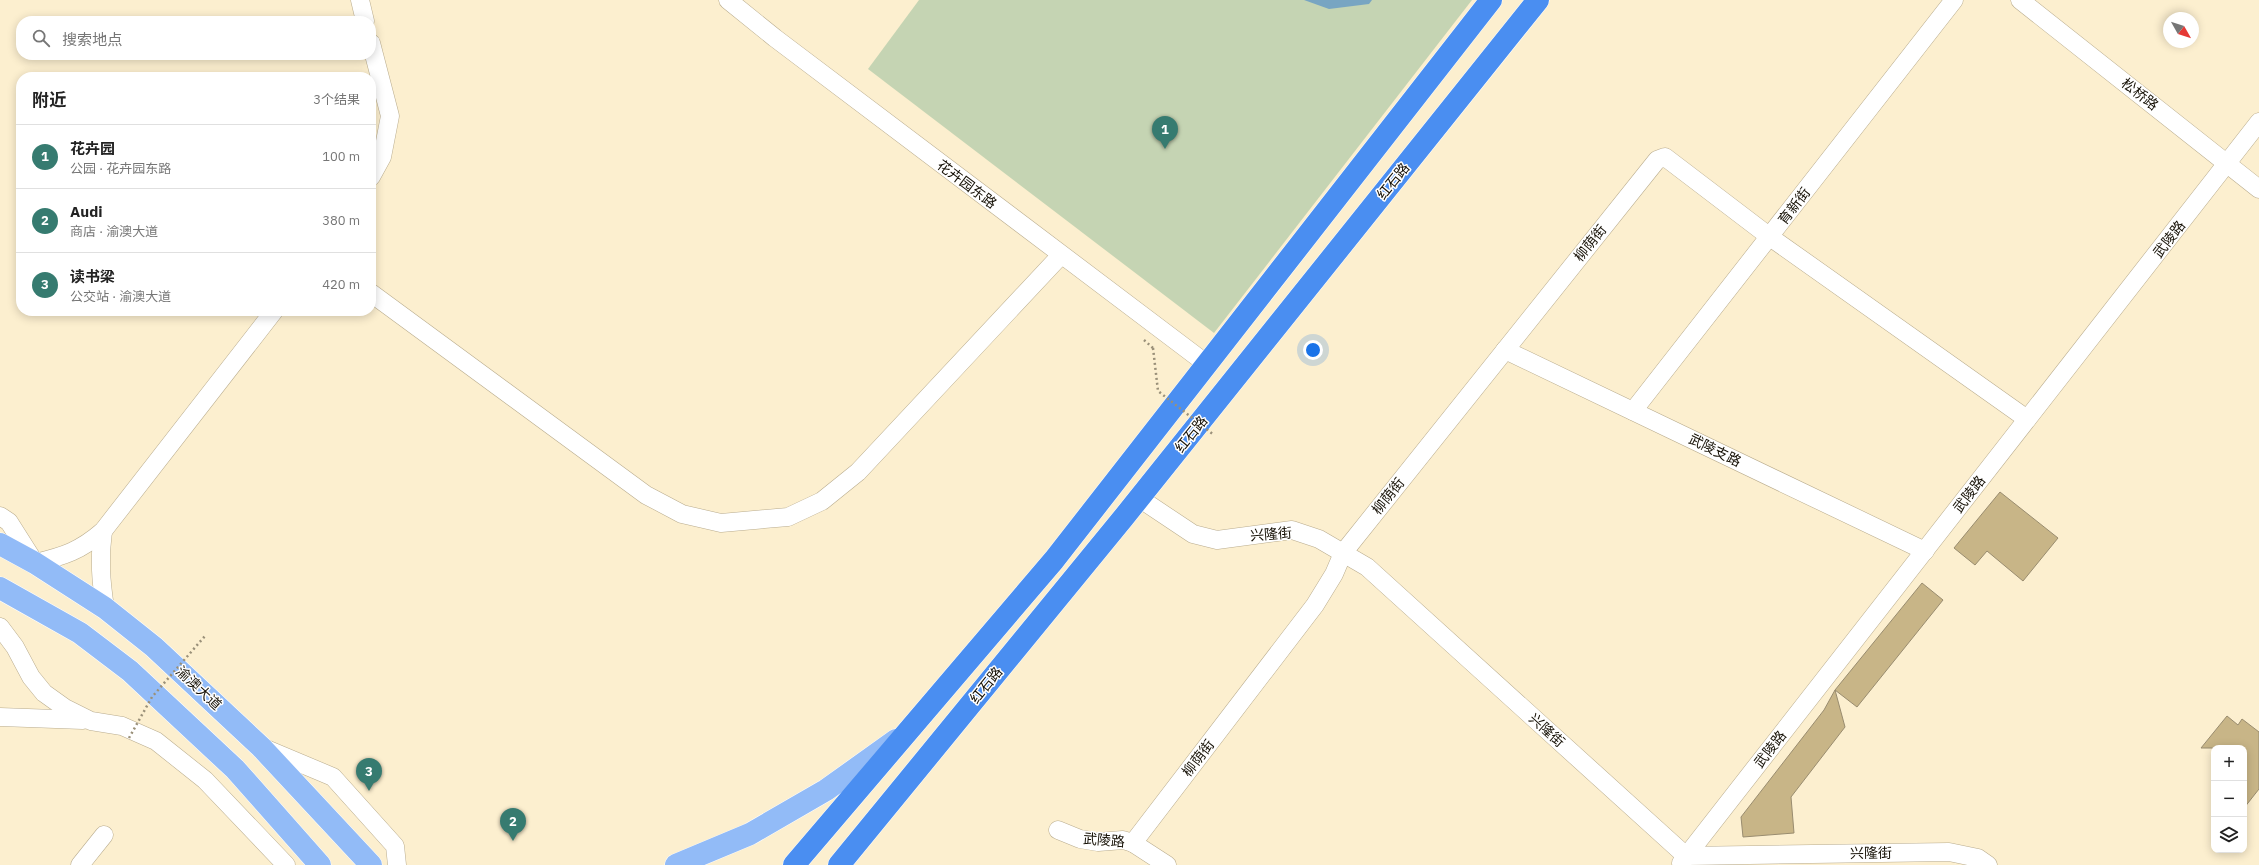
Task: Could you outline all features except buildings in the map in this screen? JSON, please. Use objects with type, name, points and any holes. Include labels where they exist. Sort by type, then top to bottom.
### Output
[{"type":"highway","name":"红石路","points":[[794,865],[1054,560],[1208,365],[1491,0]]},
{"type":"highway","name":"红石路","points":[[839,865],[1139,498],[1538,0]]},
{"type":"main road","name":"渝澳大道","points":[[0,544],[35,563],[105,608],[154,647],[261,747],[371,865]]},
{"type":"main road","points":[[0,588],[80,633],[130,671],[235,769],[320,865]]},
{"type":"main road","name":"红石路","points":[[676,865],[750,834],[826,790],[906,732]]},
{"type":"street","points":[[360,0],[364,16]]},
{"type":"street","name":"花卉园东路","points":[[728,0],[775,38],[1208,365]]},
{"type":"street","name":"育新街","points":[[1633,412],[1954,0]]},
{"type":"street","name":"松桥路","points":[[2020,0],[2259,188]]},
{"type":"street","points":[[375,60],[390,116],[382,157],[376,168]]},
{"type":"street","name":"武陵路","points":[[1683,860],[2259,122]]},
{"type":"street","name":"柳荫街","points":[[1133,843],[1315,605],[1334,574],[1343,552],[1657,160],[1665,157],[1770,237]]},
{"type":"street","points":[[1770,237],[2028,419]]},
{"type":"street","points":[[376,297],[646,495],[682,514],[721,524],[788,517],[822,501],[858,472],[1061,255]]},
{"type":"street","points":[[0,516],[9,522],[35,563],[75,552],[103,531],[270,316]]},
{"type":"street","name":"武陵支路","points":[[1505,350],[1925,551]]},
{"type":"street","name":"兴隆街","points":[[1139,498],[1192,534],[1217,540],[1292,530],[1319,539],[1367,567],[1683,860],[1949,852],[1978,858],[1988,865]]},
{"type":"street","points":[[103,531],[99,555],[99,575],[105,608]]},
{"type":"street","points":[[0,627],[15,647],[31,677],[44,693],[65,708],[91,721]]},
{"type":"street","points":[[0,717],[91,721],[122,726],[156,741],[205,780],[286,865]]},
{"type":"street","points":[[261,747],[333,777],[395,846],[397,865]]},
{"type":"street","name":"武陵路","points":[[1058,830],[1080,839],[1098,842],[1123,840],[1133,843],[1167,865]]},
{"type":"street","points":[[80,865],[104,835]]},
{"type":"path","points":[[1153,348],[1158,391],[1214,435]]},
{"type":"path","points":[[129,738],[152,697],[205,636]]},
{"type":"green space","points":[[919,0],[1472,0],[1214,333],[868,69]]},
{"type":"water","points":[[1304,0],[1372,0],[1369,4],[1329,9]]},
{"type":"place","name":"花卉园","points":[[1165,149]]},
{"type":"place","name":"读书梁","points":[[369,791]]},
{"type":"place","name":"Audi","points":[[513,841]]}]
